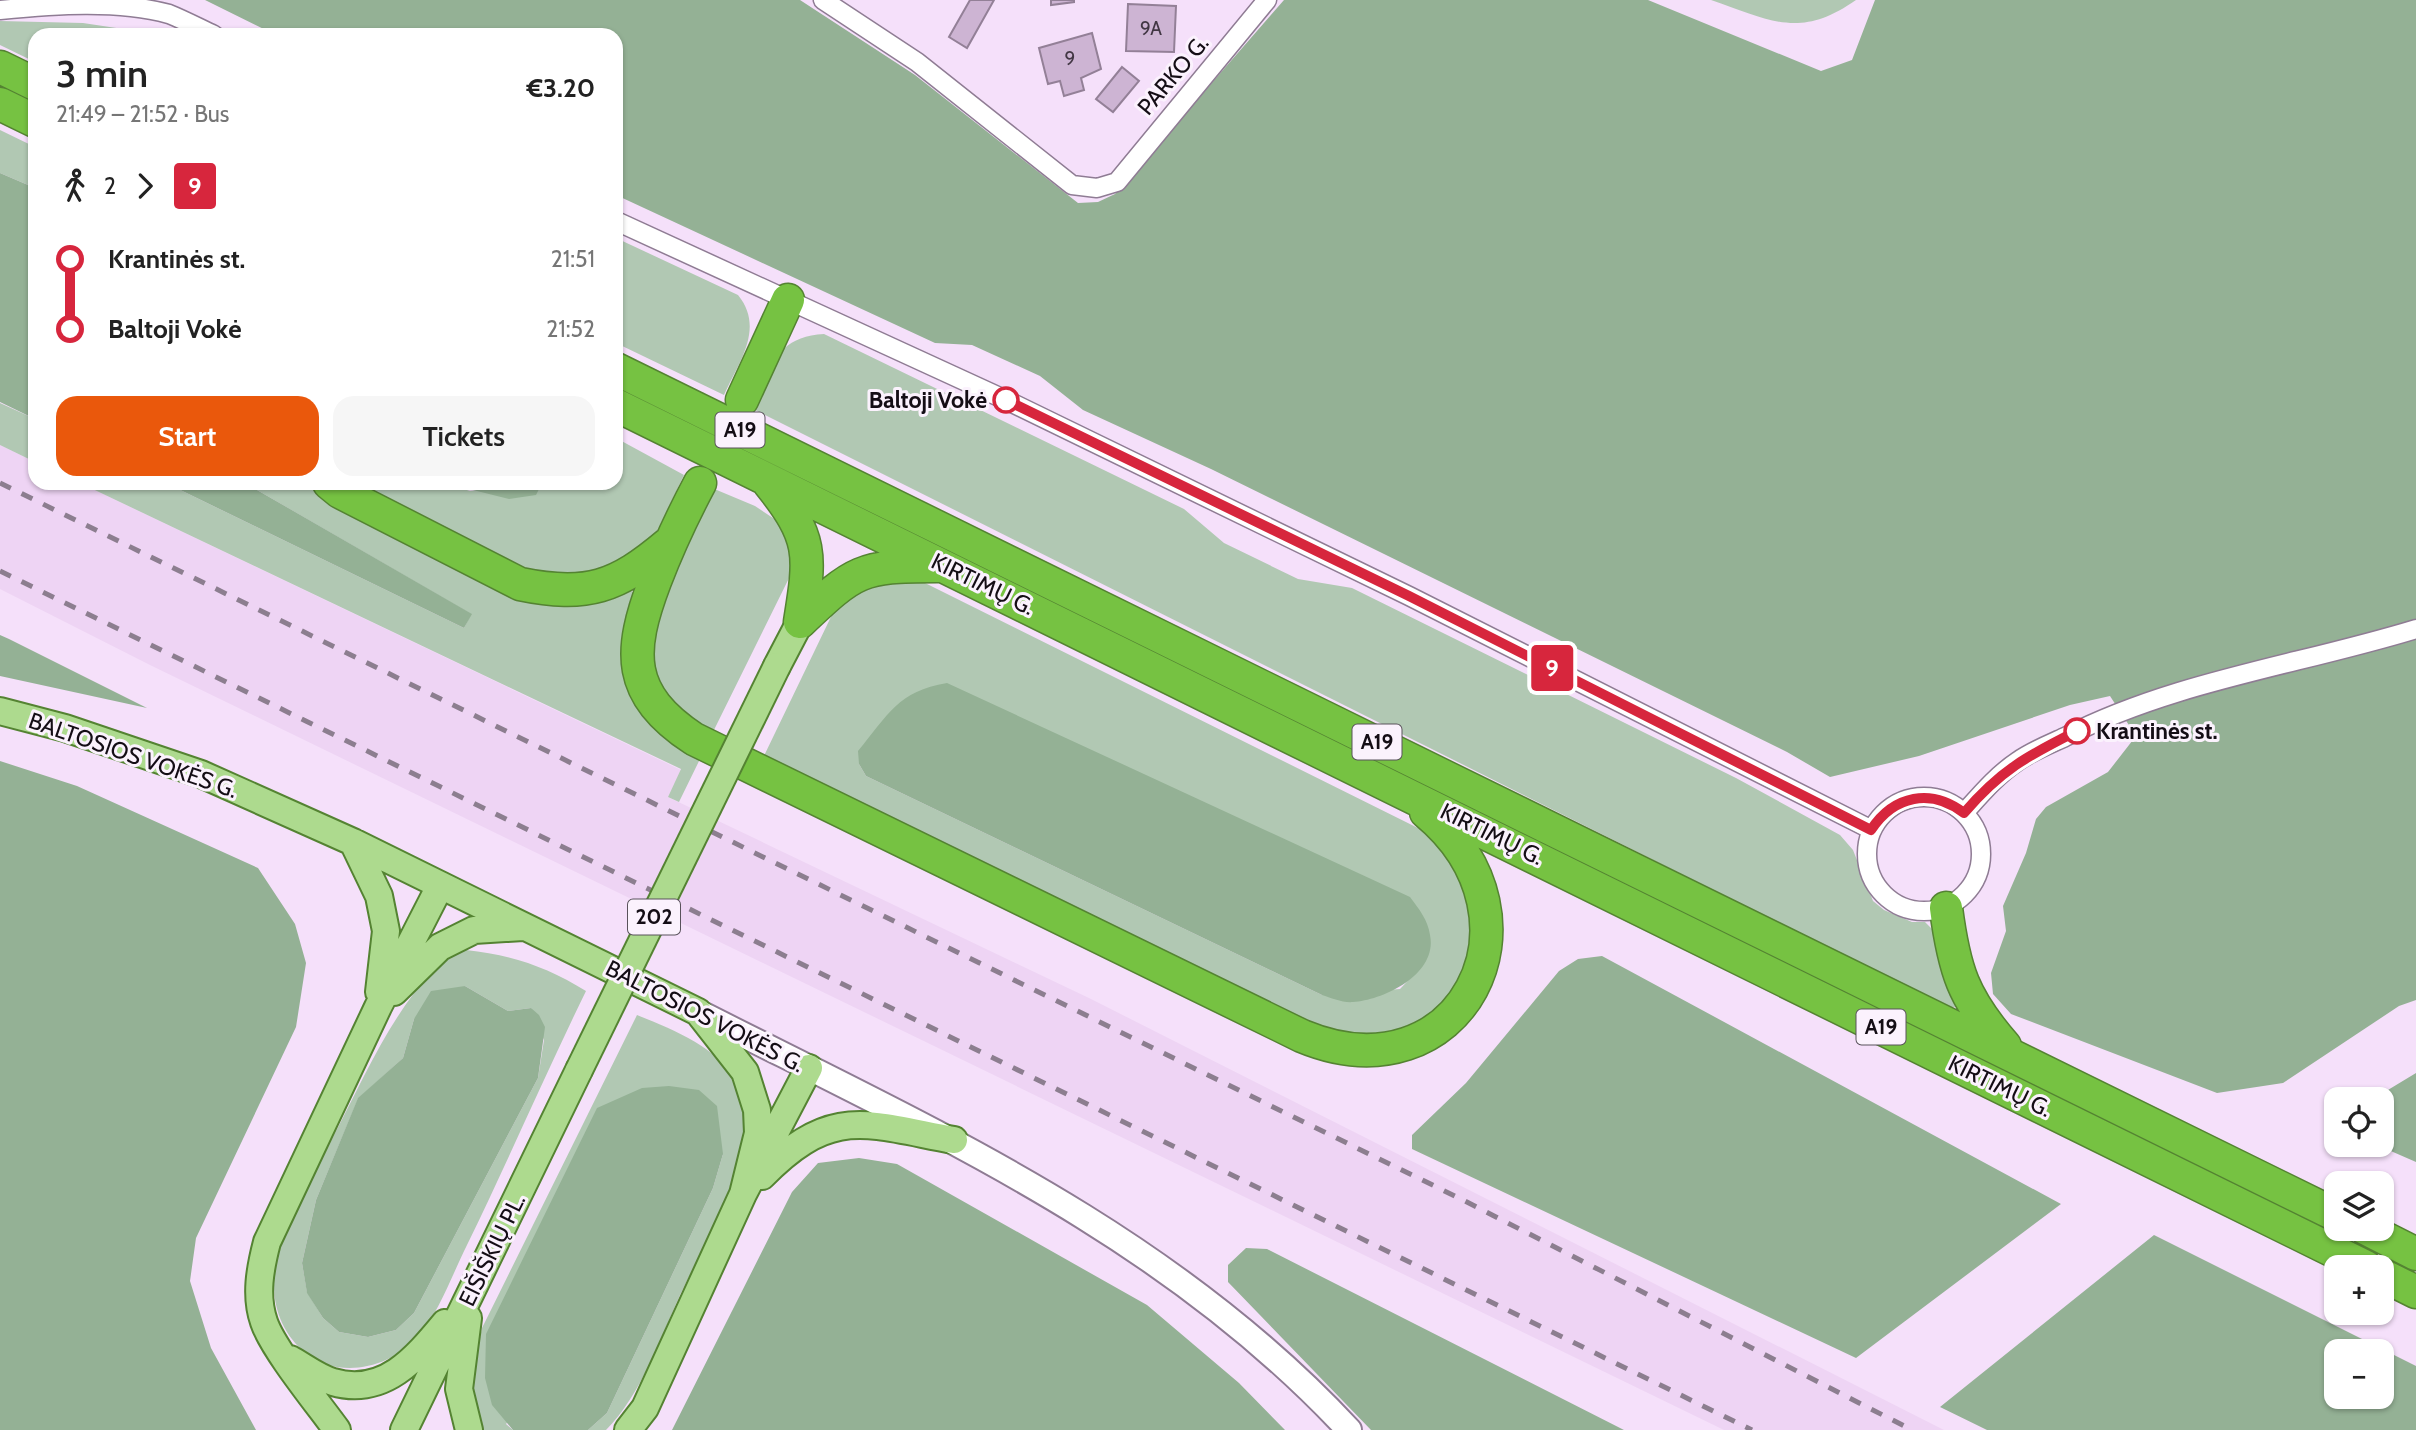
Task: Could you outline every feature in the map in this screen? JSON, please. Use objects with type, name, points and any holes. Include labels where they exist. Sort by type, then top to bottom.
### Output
[{"type":"highway","points":[[0,67],[28,81]]},
{"type":"highway","points":[[0,104],[28,118]]},
{"type":"highway","points":[[742,400],[788,300]]},
{"type":"highway","name":"KIRTIMŲ G.","points":[[623,372],[2324,1208]]},
{"type":"highway","name":"KIRTIMŲ G.","points":[[623,408],[2342,1255]]},
{"type":"highway","points":[[766,479],[793,513],[805,542],[808,572],[800,622]]},
{"type":"highway","points":[[700,483],[669,543],[638,624],[636,649],[645,689],[656,708],[674,726],[707,745],[1328,1047],[1357,1052],[1382,1051],[1408,1044],[1429,1034],[1466,997],[1480,975],[1486,954],[1489,931],[1485,903],[1465,854],[1446,828],[1395,787]]},
{"type":"highway","points":[[338,490],[520,584],[547,590],[593,589],[613,583],[638,570],[669,543]]},
{"type":"highway","points":[[800,622],[838,586],[868,570],[886,566],[946,566]]},
{"type":"highway","points":[[1945,908],[1951,952],[1968,996],[1979,1016],[2013,1055]]},
{"type":"highway","points":[[2390,1241],[2416,1254]]},
{"type":"highway","points":[[2394,1281],[2416,1292]]},
{"type":"main road","name":"EIŠIŠKIŲ PL.","points":[[404,1430],[800,622]]},
{"type":"main road","name":"BALTOSIOS VOKĖS G.","points":[[0,711],[65,728],[201,774],[354,842],[954,1140],[1078,1211],[1144,1254],[1241,1328],[1349,1430]]},
{"type":"main road","points":[[354,842],[379,896],[386,931],[378,1007]]},
{"type":"main road","points":[[337,1430],[264,1324],[259,1296],[260,1268],[267,1242],[378,1007],[440,886]]},
{"type":"main road","points":[[378,1007],[440,947],[474,930],[524,927]]},
{"type":"main road","points":[[698,1012],[745,1072],[757,1110],[758,1133],[743,1194]]},
{"type":"main road","points":[[628,1430],[645,1408],[743,1194],[809,1069]]},
{"type":"main road","points":[[743,1194],[788,1150],[824,1128],[864,1124],[954,1140]]},
{"type":"main road","points":[[284,1355],[331,1382],[354,1386],[376,1382],[397,1374],[415,1359],[473,1289]]},
{"type":"main road","points":[[469,1430],[462,1410],[460,1377],[473,1289]]},
{"type":"street","name":"PARKO G.","points":[[823,0],[917,62],[1072,185],[1097,188],[1117,182],[1267,0]]},
{"type":"street","points":[[0,10],[97,5],[169,7],[203,28]]},
{"type":"street","points":[[623,224],[988,391],[1397,590],[1871,830]]},
{"type":"street","points":[[1964,813],[1988,785],[2019,760],[2139,704],[2207,684],[2336,654],[2416,629]]},
{"type":"street","points":[[1914,797],[1935,797],[1952,803],[1964,813],[1977,830],[1982,854],[1978,875],[1960,900],[1945,908],[1918,912],[1898,905],[1880,892],[1870,873],[1866,852],[1871,830],[1886,811],[1914,797]]},
{"type":"shaded area","points":[[0,445],[28,459],[28,490],[95,490],[681,770],[668,797],[1091,999],[1944,1430],[1724,1430],[150,665],[0,589]]},
{"type":"green space","points":[[205,0],[800,0],[915,75],[1078,203],[1098,202],[1115,194],[1284,0],[1648,0],[1821,71],[1852,60],[1875,0],[2416,0],[2416,1000],[2399,1006],[2283,1083],[2217,1093],[2011,1014],[1993,994],[1991,973],[2006,931],[2003,906],[2026,853],[2036,819],[2046,807],[2108,772],[2136,736],[2110,696],[2070,705],[1919,756],[1830,777],[1787,752],[1211,469],[1083,410],[1040,376],[972,345],[935,343],[623,198],[623,28],[262,28]]},
{"type":"green space","points":[[1711,0],[1856,0],[1818,20],[1801,23],[1768,19]]},
{"type":"green space","points":[[0,21],[83,23],[116,28],[28,28],[28,59],[0,45]]},
{"type":"green space","points":[[0,130],[28,144],[28,185],[0,173]]},
{"type":"green space","points":[[0,173],[28,185],[28,416],[0,402]]},
{"type":"green space","points":[[623,241],[738,295],[746,307],[749,320],[747,345],[724,395],[623,346]]},
{"type":"green space","points":[[824,334],[1184,509],[1224,543],[1298,579],[1352,588],[1736,778],[1840,835],[1853,850],[1873,901],[1884,910],[1912,922],[1925,922],[1934,931],[1956,1007],[1949,1008],[749,407],[769,368],[784,348],[808,336]]},
{"type":"green space","points":[[0,403],[28,416],[28,459],[0,445]]},
{"type":"green space","points":[[623,442],[684,475],[655,536],[616,573],[535,577],[358,490],[623,490]]},
{"type":"green space","points":[[712,488],[755,506],[776,520],[787,532],[793,570],[711,736],[679,717],[648,664],[653,620]]},
{"type":"green space","points":[[95,490],[180,490],[464,628],[471,614],[257,490],[325,490],[528,597],[628,589],[634,593],[622,645],[625,672],[701,757],[679,802],[668,797],[681,769]]},
{"type":"green space","points":[[180,490],[257,490],[472,614],[464,628]]},
{"type":"green space","points":[[473,490],[538,490],[536,495],[509,499]]},
{"type":"green space","points":[[905,578],[923,582],[1430,834],[1443,844],[1478,916],[1464,981],[1414,1032],[1332,1039],[762,760],[841,596],[853,587]],"holes":[[[859,764],[1428,955],[1400,989],[1322,995],[866,776]]]},
{"type":"green space","points":[[0,635],[9,639],[147,708],[0,676]]},
{"type":"green space","points":[[947,683],[1410,897],[1423,915],[1429,930],[1430,949],[1426,962],[1406,982],[1379,996],[1353,1002],[1333,999],[866,776],[859,764],[858,751],[886,716],[895,706],[917,692]]},
{"type":"green space","points":[[0,761],[77,786],[258,868],[295,924],[306,963],[296,1027],[196,1238],[190,1281],[211,1348],[256,1430],[0,1430]]},
{"type":"green space","points":[[461,952],[483,952],[529,963],[586,991],[445,1293],[425,1328],[406,1348],[379,1363],[365,1367],[335,1367],[307,1354],[293,1340],[282,1323],[276,1305],[274,1285],[280,1246],[295,1207],[390,1029],[436,968],[447,958]],"holes":[[[465,986],[508,1011],[531,1008],[544,1040],[538,1078],[414,1313],[396,1330],[368,1337],[339,1332],[323,1318],[307,1292],[302,1263],[316,1200],[358,1099],[403,1058],[414,1019]]]},
{"type":"green space","points":[[1602,956],[2061,1204],[1856,1358],[1412,1149],[1412,1135],[1466,1083],[1559,971],[1578,959]]},
{"type":"green space","points":[[465,986],[508,1011],[531,1008],[539,1015],[545,1027],[538,1078],[414,1313],[396,1330],[368,1337],[339,1332],[323,1318],[307,1293],[302,1263],[316,1200],[358,1098],[403,1058],[414,1019],[431,991]]},
{"type":"green space","points":[[637,1015],[679,1033],[706,1049],[728,1070],[736,1083],[742,1102],[743,1133],[738,1162],[726,1196],[640,1384],[606,1430],[588,1430],[607,1413],[713,1188],[723,1154],[506,1424],[513,1430],[483,1430],[470,1384],[482,1328]]},
{"type":"green space","points":[[2416,1073],[2416,1162],[2394,1152],[2393,1087]]},
{"type":"green space","points":[[669,1086],[699,1090],[717,1106],[723,1154],[713,1188],[607,1413],[588,1430],[513,1430],[492,1405],[485,1378],[486,1334],[597,1108],[642,1088]]},
{"type":"green space","points":[[859,1158],[897,1164],[1147,1305],[1239,1383],[1285,1430],[672,1430],[792,1192],[818,1163]]},
{"type":"green space","points":[[2154,1235],[2324,1320],[2324,1325],[2334,1325],[2362,1339],[2324,1339],[2324,1409],[2394,1409],[2394,1355],[2416,1366],[2416,1430],[1987,1430],[1940,1407]]},
{"type":"green space","points":[[1246,1248],[1267,1249],[1624,1430],[1371,1430],[1228,1282],[1228,1265]]},
{"type":"building","points":[[970,0],[994,0],[967,48],[949,37]]},
{"type":"building","points":[[1051,0],[1074,0],[1074,2],[1051,5]]},
{"type":"building","points":[[1128,4],[1176,6],[1174,52],[1126,51]]},
{"type":"building","points":[[1092,33],[1101,69],[1081,78],[1084,90],[1064,96],[1060,81],[1048,84],[1039,48]]},
{"type":"building","points":[[1122,67],[1139,81],[1113,112],[1096,99]]},
{"type":"railway","points":[[0,483],[1461,1199],[1912,1430]]},
{"type":"railway","points":[[0,571],[1752,1430]]},
{"type":"bus line","name":"9","points":[[1006,400],[1409,596],[1871,830],[1886,811],[1897,803],[1914,797],[1935,797],[1952,803],[1964,813],[1988,785],[2019,760],[2077,731]]},
{"type":"place","name":"Baltoji Vokė","points":[[1006,400]]},
{"type":"place","name":"Krantinės st.","points":[[2077,731]]}]
